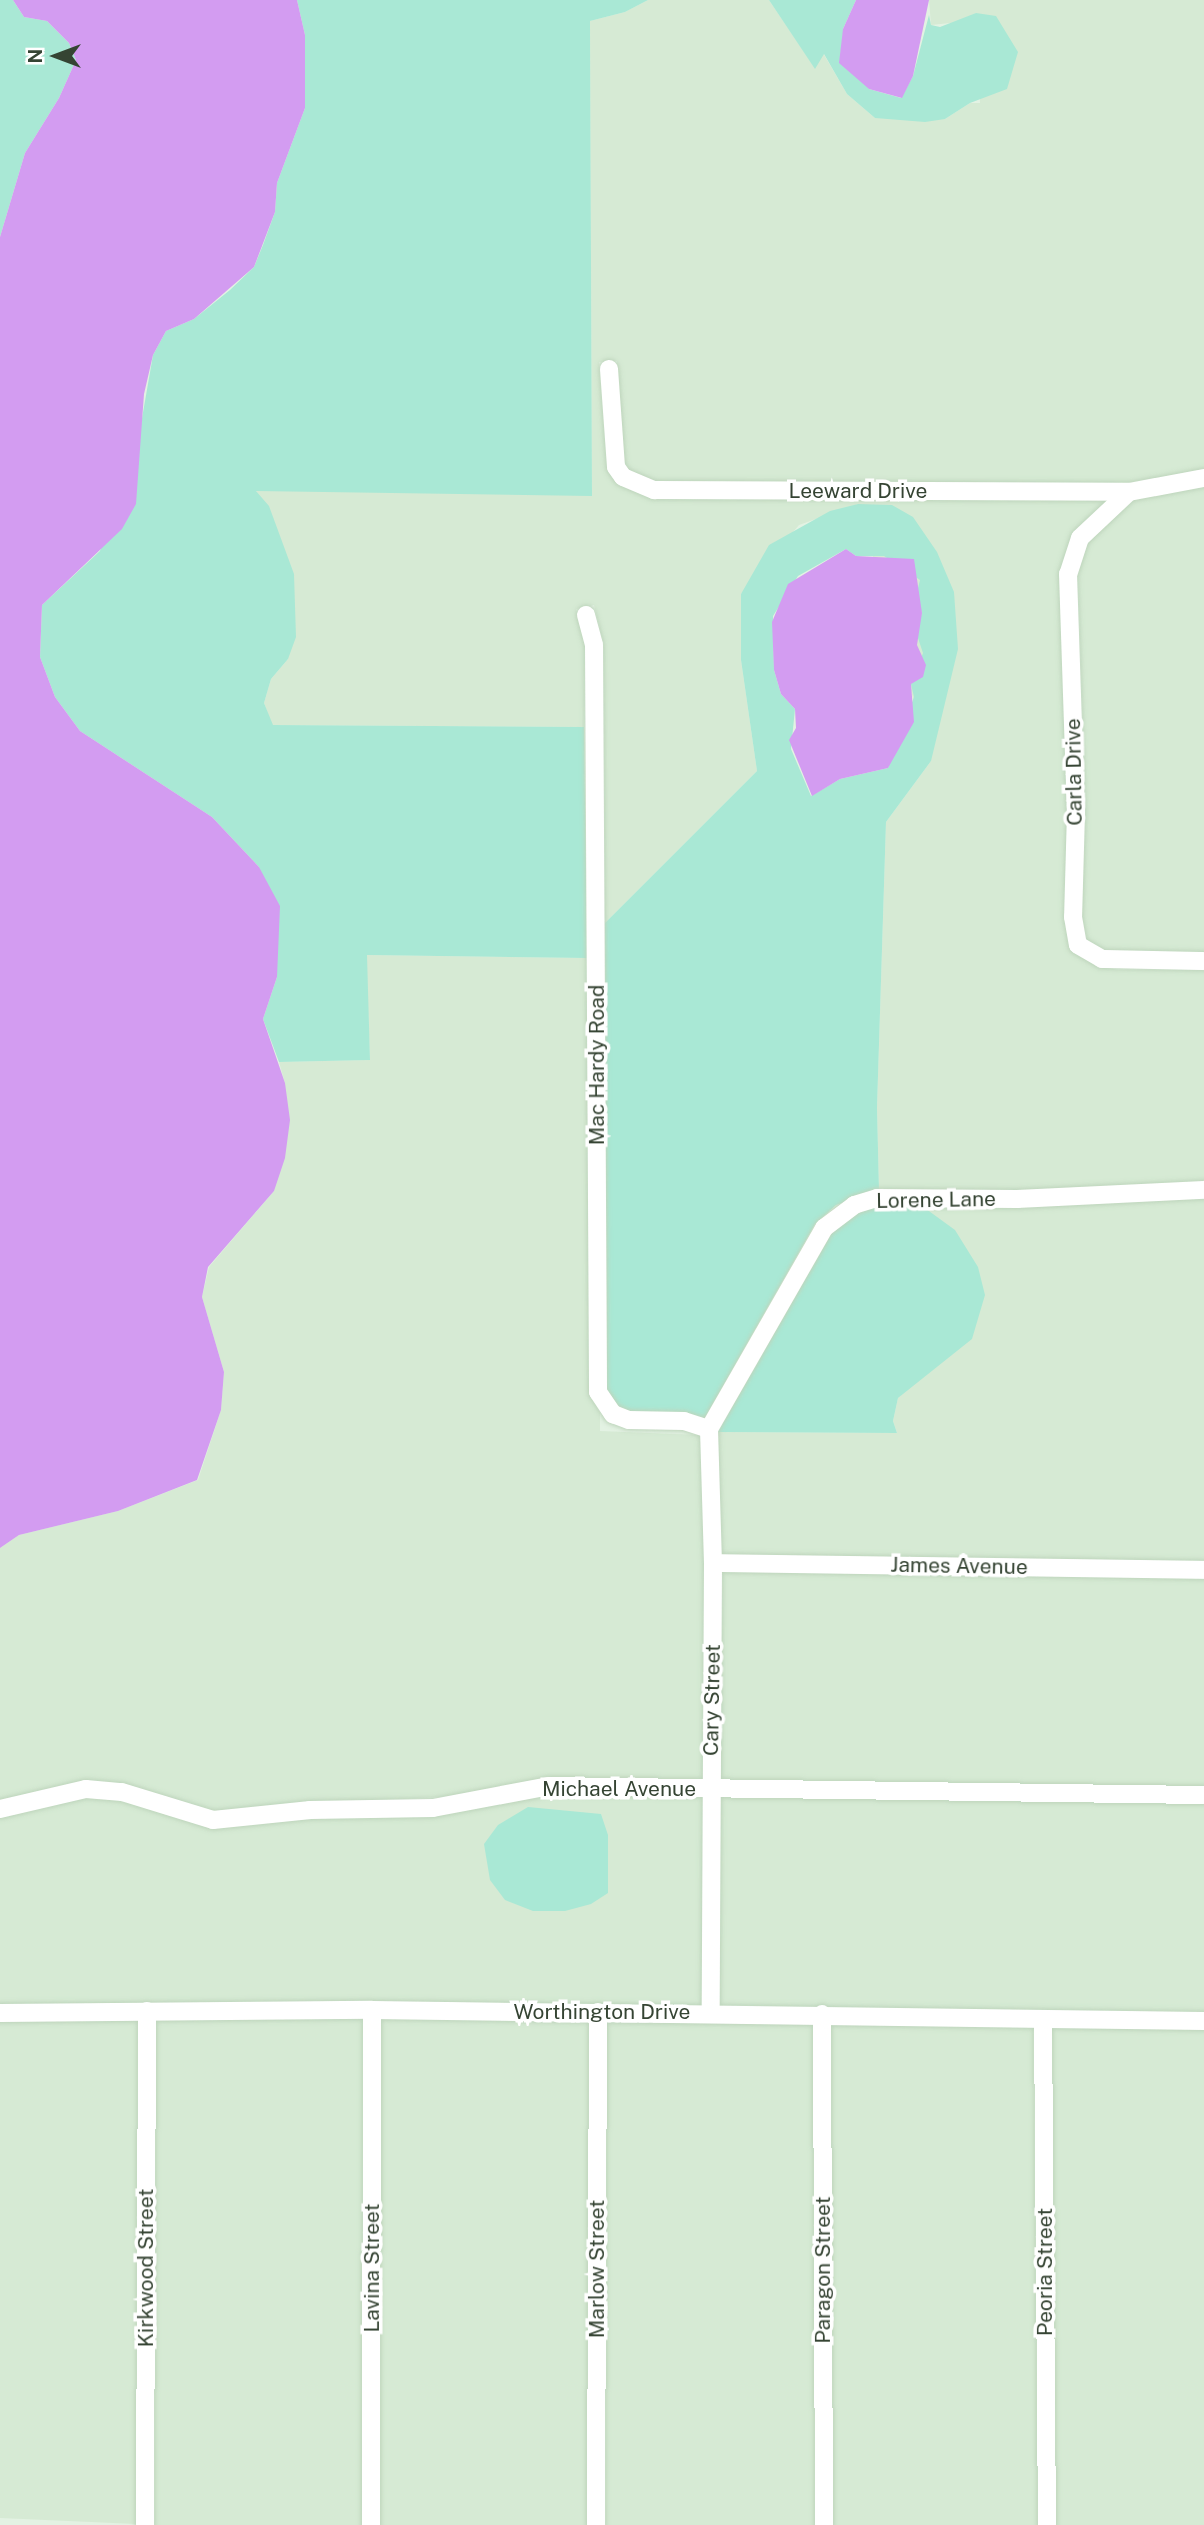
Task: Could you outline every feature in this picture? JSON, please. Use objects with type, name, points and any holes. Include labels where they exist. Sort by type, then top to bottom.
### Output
[{"type":"street","name":"Leeward Drive","points":[[609,369],[616,467],[623,477],[654,490],[1129,492],[1204,478]]},
{"type":"street","name":"Carla Drive","points":[[1129,492],[1080,538],[1069,574],[1076,812],[1073,917],[1078,945],[1102,958],[1204,961]]},
{"type":"street","name":"Mac Hardy Road","points":[[586,615],[594,645],[598,1392],[613,1414],[629,1420],[684,1421],[709,1429]]},
{"type":"street","name":"Lorene Lane","points":[[709,1429],[824,1228],[855,1205],[877,1198],[1017,1199],[1204,1190]]},
{"type":"street","name":"Cary Street","points":[[709,1429],[713,1563],[711,2013]]},
{"type":"street","name":"James Avenue","points":[[713,1563],[1204,1570]]},
{"type":"street","name":"Michael Avenue","points":[[0,1809],[86,1789],[122,1792],[213,1820],[310,1810],[433,1808],[549,1786],[1204,1795]]},
{"type":"street","name":"Worthington Drive","points":[[0,2013],[372,2010],[1204,2021]]},
{"type":"street","name":"Lavina Street","points":[[371,2525],[372,2010]]},
{"type":"street","name":"Kirkwood Street","points":[[145,2525],[147,2011]]},
{"type":"street","name":"Marlow Street","points":[[596,2525],[598,2012]]},
{"type":"street","name":"Paragon Street","points":[[822,2014],[824,2525]]},
{"type":"street","name":"Peoria Street","points":[[1043,2019],[1047,2525]]},
{"type":"shaded area","points":[[0,0],[13,0],[24,17],[47,21],[69,43],[76,60],[59,98],[25,153],[0,237]]},
{"type":"shaded area","points":[[13,0],[297,0],[305,35],[305,108],[277,183],[275,212],[254,267],[194,319],[166,331],[153,355],[144,394],[136,504],[122,529],[42,605],[40,657],[55,697],[80,731],[212,817],[259,867],[280,906],[277,977],[263,1019],[285,1083],[290,1120],[285,1158],[274,1191],[208,1267],[202,1297],[224,1372],[221,1410],[197,1480],[118,1511],[19,1535],[0,1548],[0,237],[25,153],[59,98],[76,60],[69,43],[47,21],[24,17]]},
{"type":"shaded area","points":[[297,0],[648,0],[625,12],[590,21],[592,496],[256,491],[269,506],[294,574],[296,637],[288,659],[271,679],[264,703],[273,725],[584,727],[587,958],[367,955],[370,1060],[279,1062],[263,1019],[277,977],[259,867],[212,817],[80,731],[55,697],[40,657],[42,605],[100,551],[141,424],[153,355],[166,331],[194,319],[254,267],[263,245],[275,212],[277,183],[305,108],[305,35]]},
{"type":"shaded area","points":[[648,0],[769,0],[815,68],[823,53],[847,94],[875,118],[945,119],[970,103],[980,103],[976,13],[960,22],[931,25],[929,0],[1204,0],[1204,469],[1126,483],[656,482],[630,471],[624,464],[617,361],[599,362],[607,469],[619,485],[651,498],[1107,500],[1072,533],[1059,574],[1067,812],[1064,917],[1069,946],[1097,965],[1118,970],[1204,970],[1204,1182],[1017,1190],[879,1190],[877,1108],[886,822],[931,761],[858,504],[799,525],[741,594],[741,660],[757,771],[605,923],[604,645],[594,605],[576,609],[585,646],[584,727],[272,725],[264,703],[271,679],[288,659],[256,490],[592,495],[590,21],[625,12]]},
{"type":"shaded area","points":[[769,0],[856,0],[843,29],[869,89],[901,98],[913,76],[929,15],[931,25],[940,27],[976,13],[996,16],[1018,52],[1007,89],[970,103],[945,119],[925,122],[875,118],[847,94],[824,54],[815,69]]},
{"type":"shaded area","points":[[856,0],[929,0],[913,76],[902,98],[869,89],[839,63],[843,29]]},
{"type":"shaded area","points":[[1204,486],[1204,953],[1105,951],[1087,940],[1082,916],[1086,812],[1078,575],[1088,542],[1133,499]]},
{"type":"shaded area","points":[[858,504],[892,505],[913,517],[937,552],[954,592],[958,649],[931,761],[886,822],[877,1108],[879,1190],[836,1205],[815,1224],[704,1419],[630,1411],[619,1407],[607,1391],[605,923],[757,771],[741,660],[741,594],[769,545],[830,511]],"holes":[[[846,549],[856,556],[884,556],[920,580],[916,596],[922,613],[916,632],[923,653],[911,684],[914,697],[888,768],[840,779],[811,796],[791,749],[795,709],[781,694],[774,670],[773,616],[798,576]]]},
{"type":"shaded area","points":[[846,549],[856,556],[914,559],[922,613],[917,645],[926,665],[923,677],[911,684],[914,722],[888,768],[840,779],[812,796],[789,740],[796,728],[795,709],[781,694],[774,670],[772,622],[788,584]]},
{"type":"shaded area","points":[[366,955],[587,958],[589,1392],[600,1413],[600,1431],[700,1435],[704,1563],[702,1780],[214,1811],[125,1784],[0,1801],[0,1548],[19,1535],[118,1511],[198,1480],[221,1410],[224,1372],[202,1297],[209,1267],[274,1191],[285,1083],[279,1062],[370,1060]]},
{"type":"shaded area","points":[[1204,1198],[1204,1562],[722,1555],[718,1432],[897,1433],[893,1421],[898,1398],[930,1369],[922,1206]]},
{"type":"shaded area","points":[[879,1206],[922,1206],[955,1230],[978,1267],[985,1295],[972,1339],[898,1398],[893,1421],[897,1433],[718,1432],[832,1233],[858,1212]]},
{"type":"shaded area","points":[[723,1571],[1204,1578],[1204,1787],[720,1781]]},
{"type":"shaded area","points":[[549,1794],[702,1797],[702,2005],[0,2005],[0,1818],[87,1797],[120,1800],[210,1827]]},
{"type":"shaded area","points":[[720,1797],[1204,1803],[1204,2013],[720,2005]]},
{"type":"shaded area","points":[[528,1807],[601,1814],[608,1835],[608,1893],[591,1904],[565,1911],[533,1911],[505,1900],[490,1880],[484,1844],[498,1825]]},
{"type":"shaded area","points":[[156,2019],[363,2019],[362,2525],[155,2525]]},
{"type":"shaded area","points":[[381,2019],[589,2020],[587,2525],[380,2525]]},
{"type":"shaded area","points":[[138,2020],[136,2524],[0,2518],[0,2021]]},
{"type":"shaded area","points":[[607,2020],[813,2022],[815,2525],[606,2525]]},
{"type":"shaded area","points":[[831,2023],[1033,2026],[1038,2525],[833,2525]]},
{"type":"shaded area","points":[[1052,2027],[1204,2029],[1204,2525],[1056,2525]]}]
